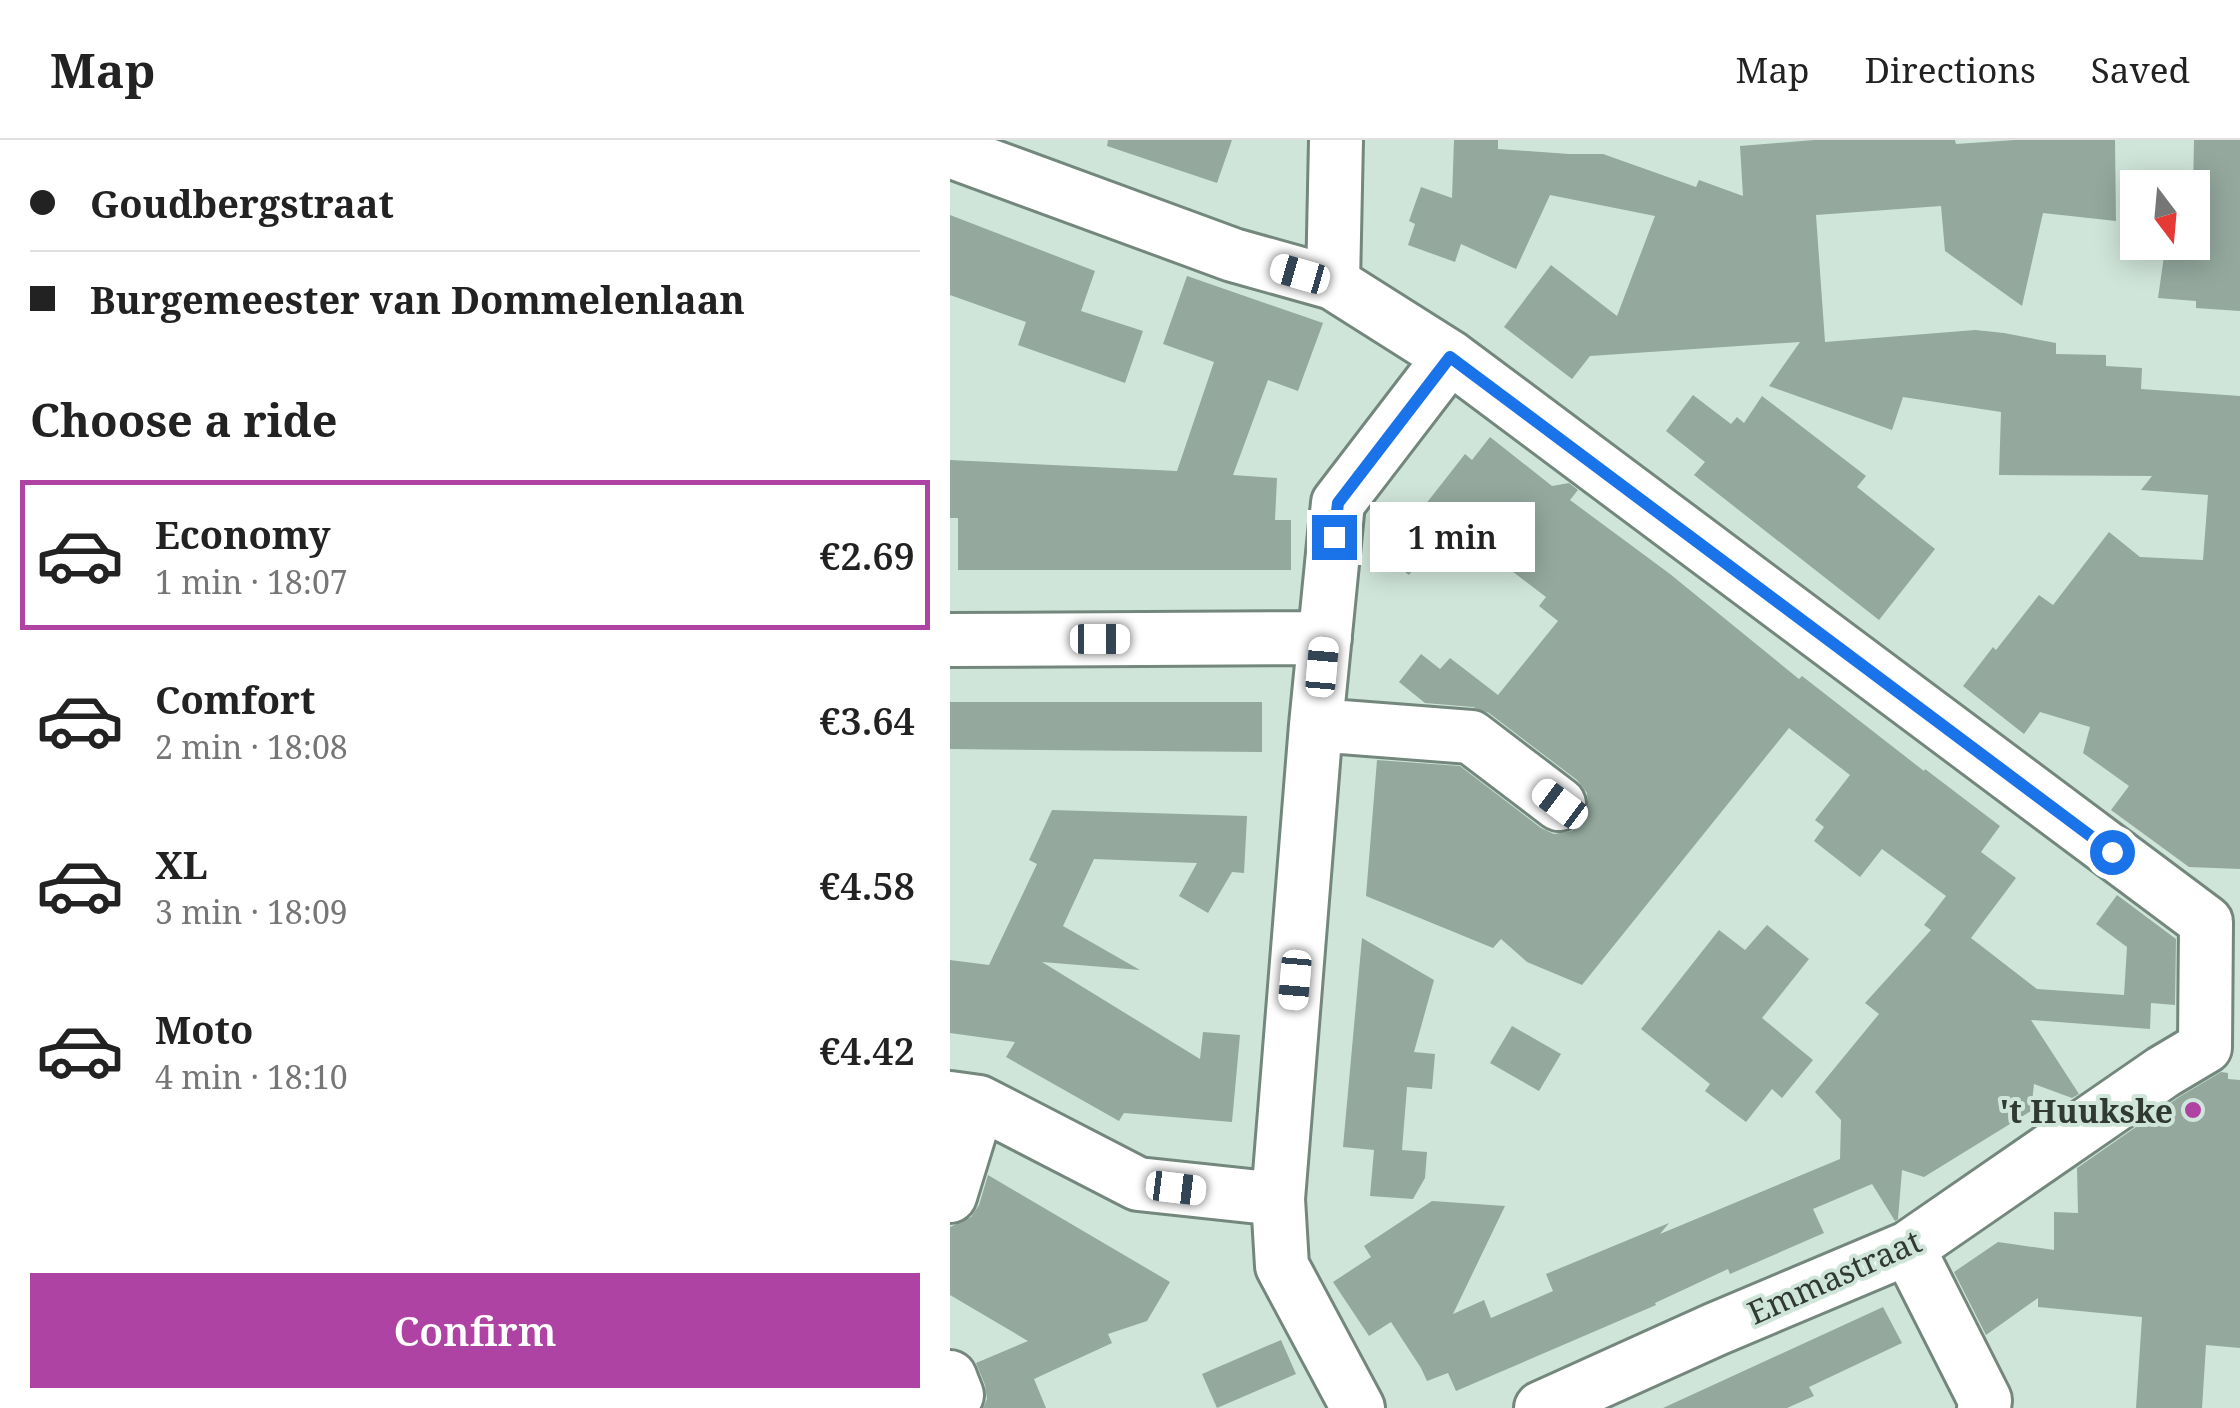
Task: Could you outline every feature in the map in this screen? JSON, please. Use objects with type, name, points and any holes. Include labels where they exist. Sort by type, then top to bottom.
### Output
[{"type":"street","points":[[1333,283],[1336,140]]},
{"type":"street","points":[[950,151],[1233,254],[1333,283],[1450,357],[1338,503],[1316,725],[1278,1199],[1282,1266],[1358,1408]]},
{"type":"street","name":"Emmastraat","points":[[1450,357],[2206,922],[2205,1047],[1908,1248],[1716,1328],[1541,1408]]},
{"type":"street","points":[[950,640],[1325,638]]},
{"type":"street","points":[[1316,725],[1471,737],[1560,804]]},
{"type":"street","points":[[950,1196],[965,1100],[1138,1184],[1278,1199]]},
{"type":"street","points":[[1908,1248],[1985,1400],[1984,1408]]},
{"type":"street","points":[[950,1377],[957,1394],[950,1397]]},
{"type":"building","points":[[1108,140],[1232,140],[1217,183],[1107,146]]},
{"type":"building","points":[[1454,140],[1498,140],[1498,149],[1603,154],[1696,187],[1699,180],[1743,196],[1740,146],[1814,140],[1955,140],[1956,144],[2115,140],[2116,221],[2043,213],[2022,306],[1945,251],[1941,206],[1816,215],[1825,342],[1975,330],[2004,333],[2056,343],[2056,354],[2106,355],[2106,366],[2142,368],[2141,389],[2240,396],[2240,869],[2189,867],[2111,810],[2129,786],[2083,753],[2090,727],[2040,712],[2024,734],[1963,686],[2039,595],[2053,605],[2109,532],[2140,557],[2203,560],[2208,495],[2141,490],[2152,476],[1999,475],[2001,412],[1903,397],[1892,430],[1769,386],[1800,342],[1590,356],[1572,379],[1504,327],[1551,265],[1617,316],[1655,216],[1550,195],[1516,269],[1461,244],[1455,262],[1408,245],[1415,224],[1409,221],[1421,187],[1452,198]]},
{"type":"building","points":[[2194,140],[2240,140],[2240,311],[2196,308],[2196,301],[2158,298],[2163,260],[2210,260],[2210,170],[2193,170]]},
{"type":"building","points":[[950,215],[1095,271],[1081,311],[1143,331],[1125,383],[1018,345],[1026,322],[950,295]]},
{"type":"building","points":[[1187,276],[1323,323],[1298,391],[1268,380],[1233,475],[1277,478],[1275,520],[1291,520],[1291,570],[958,570],[958,518],[950,518],[950,460],[1177,471],[1214,362],[1163,344]]},
{"type":"building","points":[[1693,395],[1731,424],[1737,417],[1744,423],[1762,396],[1866,476],[1857,487],[1935,549],[1879,620],[1694,475],[1705,462],[1666,431]]},
{"type":"building","points":[[1490,437],[1552,486],[1569,483],[1578,490],[1570,500],[1670,574],[1799,679],[1802,676],[2000,826],[1981,852],[2016,878],[1971,938],[2037,989],[2124,995],[2127,947],[2096,924],[2117,895],[2176,939],[2175,1005],[2151,1003],[2150,1029],[2031,1020],[2079,1094],[2072,1098],[2034,1084],[2031,1111],[1924,1177],[1902,1170],[1895,1221],[1872,1184],[1813,1209],[1824,1233],[1730,1274],[1728,1269],[1656,1305],[1456,1391],[1448,1373],[1427,1381],[1391,1322],[1369,1336],[1333,1282],[1371,1257],[1364,1246],[1432,1201],[1505,1206],[1453,1314],[1484,1300],[1491,1318],[1553,1291],[1546,1274],[1669,1223],[1660,1234],[1840,1159],[1841,1120],[1815,1092],[1879,1014],[1865,1003],[1931,930],[1924,925],[1946,896],[1882,849],[1860,877],[1814,841],[1824,827],[1815,820],[1850,775],[1789,728],[1582,985],[1527,962],[1501,939],[1493,948],[1366,896],[1377,760],[1460,766],[1554,834],[1571,831],[1582,823],[1588,809],[1587,793],[1577,780],[1489,713],[1473,707],[1425,703],[1399,682],[1421,654],[1440,669],[1450,658],[1498,695],[1558,621],[1539,606],[1546,597],[1425,505],[1465,454],[1472,460]]},
{"type":"building","points":[[1409,524],[1433,544],[1409,575],[1384,556]]},
{"type":"building","points":[[950,702],[1262,702],[1262,752],[950,749]]},
{"type":"building","points":[[1052,810],[1247,816],[1244,873],[1232,872],[1208,913],[1179,896],[1197,863],[1094,859],[1063,926],[1140,970],[1042,962],[1200,1059],[1203,1032],[1240,1035],[1232,1122],[1124,1113],[1119,1121],[1006,1057],[1015,1042],[950,1033],[950,960],[989,965],[1037,864],[1029,860]]},
{"type":"building","points":[[1767,925],[1809,959],[1762,1018],[1813,1060],[1782,1098],[1772,1089],[1746,1122],[1705,1091],[1710,1084],[1641,1029],[1719,930],[1745,950]]},
{"type":"building","points":[[1362,938],[1434,980],[1414,1052],[1435,1054],[1432,1089],[1407,1087],[1402,1150],[1427,1152],[1425,1178],[1413,1199],[1370,1196],[1374,1150],[1343,1147]]},
{"type":"building","points":[[1512,1026],[1561,1054],[1539,1091],[1490,1063]]},
{"type":"building","points":[[2221,1072],[2228,1073],[2228,1079],[2240,1080],[2240,1348],[2206,1345],[2202,1408],[2136,1408],[2142,1317],[2038,1307],[2038,1298],[1986,1335],[1954,1272],[1998,1242],[2054,1250],[2054,1212],[2078,1213],[2077,1168]]},
{"type":"building","points":[[988,1175],[1170,1282],[1147,1321],[1108,1334],[1112,1343],[1034,1379],[1046,1408],[983,1408],[987,1399],[985,1385],[976,1363],[1028,1341],[950,1295],[950,1227],[971,1217]]},
{"type":"building","points":[[1883,1307],[1902,1343],[1809,1387],[1814,1396],[1787,1408],[1663,1408]]},
{"type":"building","points":[[1281,1340],[1296,1374],[1217,1408],[1202,1374]]},
{"type":"place","name":"'t Huukske","points":[[2193,1110]]},
{"type":"route","points":[[1334,537],[1338,503],[1450,357],[2112,852]]}]
